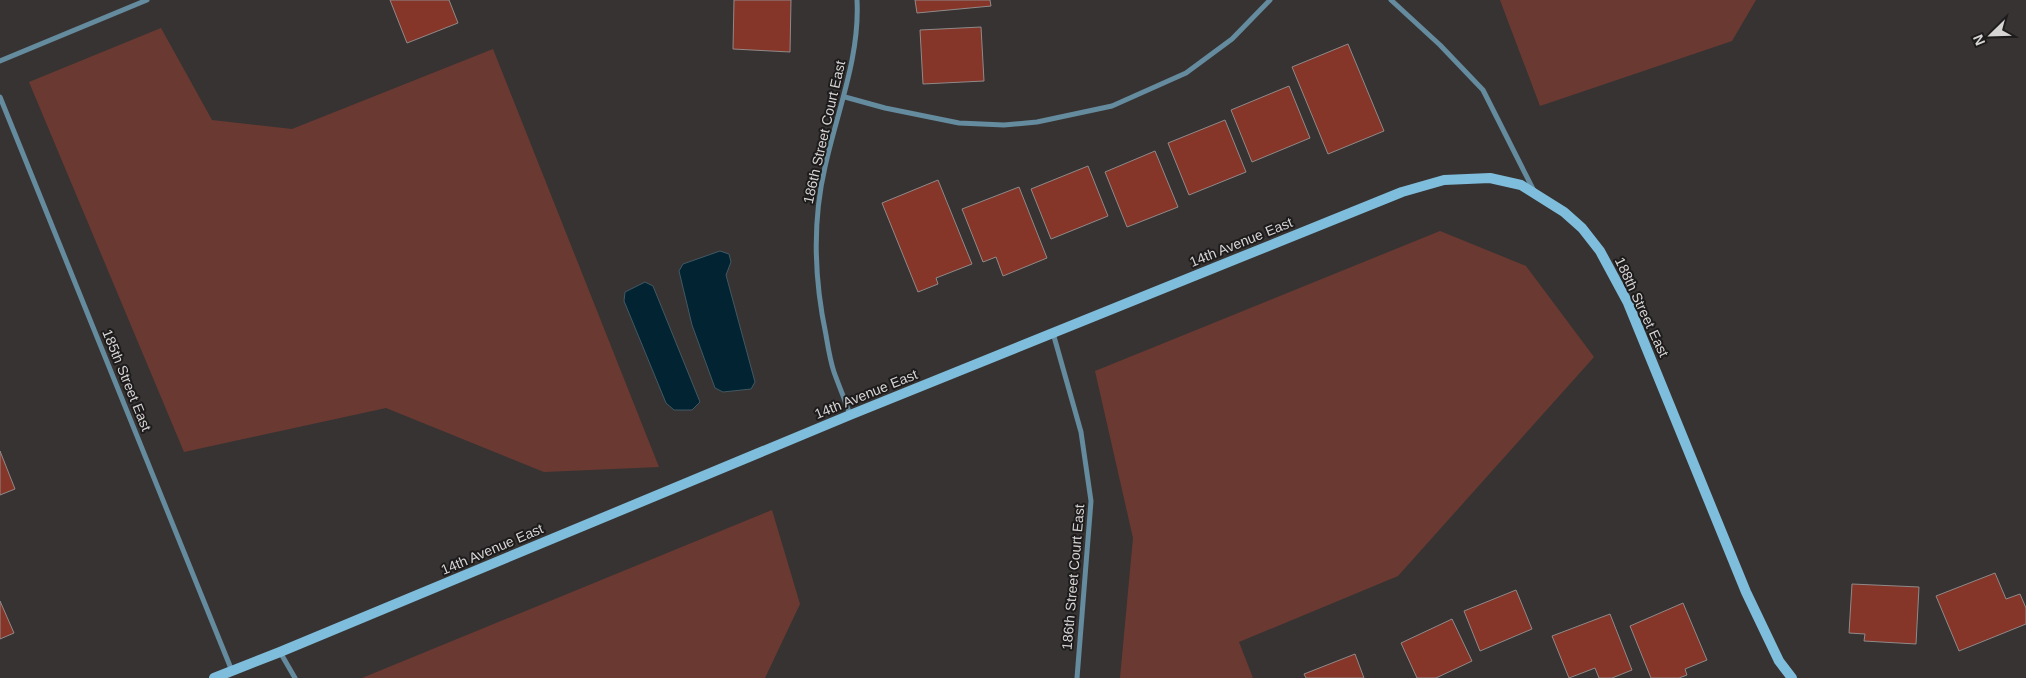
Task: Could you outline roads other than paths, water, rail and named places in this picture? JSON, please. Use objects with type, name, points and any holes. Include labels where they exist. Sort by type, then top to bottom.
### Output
[{"type":"street","points":[[0,61],[147,0]]},
{"type":"street","name":"186th Street Court East","points":[[850,415],[833,370],[818,300],[815,224],[825,167],[844,97],[856,39],[857,0]]},
{"type":"street","points":[[844,97],[885,108],[959,123],[1037,122],[1112,106],[1186,73],[1232,39],[1270,0]]},
{"type":"street","name":"188th Street East","points":[[1390,0],[1440,45],[1483,90],[1535,193],[1564,212],[1582,228],[1600,251],[1628,303],[1746,592],[1779,661],[1792,678]]},
{"type":"street","name":"185th Street East","points":[[0,97],[232,671]]},
{"type":"street","name":"14th Avenue East","points":[[214,678],[850,415],[1411,190],[1444,180],[1490,178],[1522,185],[1535,193]]},
{"type":"street","name":"186th Street Court East","points":[[1053,333],[1081,432],[1091,501],[1077,678]]},
{"type":"street","points":[[280,652],[295,678]]},
{"type":"water","points":[[720,251],[729,254],[731,262],[726,275],[755,382],[751,389],[723,392],[715,388],[692,325],[679,271],[683,264]]},
{"type":"water","points":[[645,282],[653,286],[700,402],[692,410],[674,410],[666,403],[624,301],[625,292]]}]
